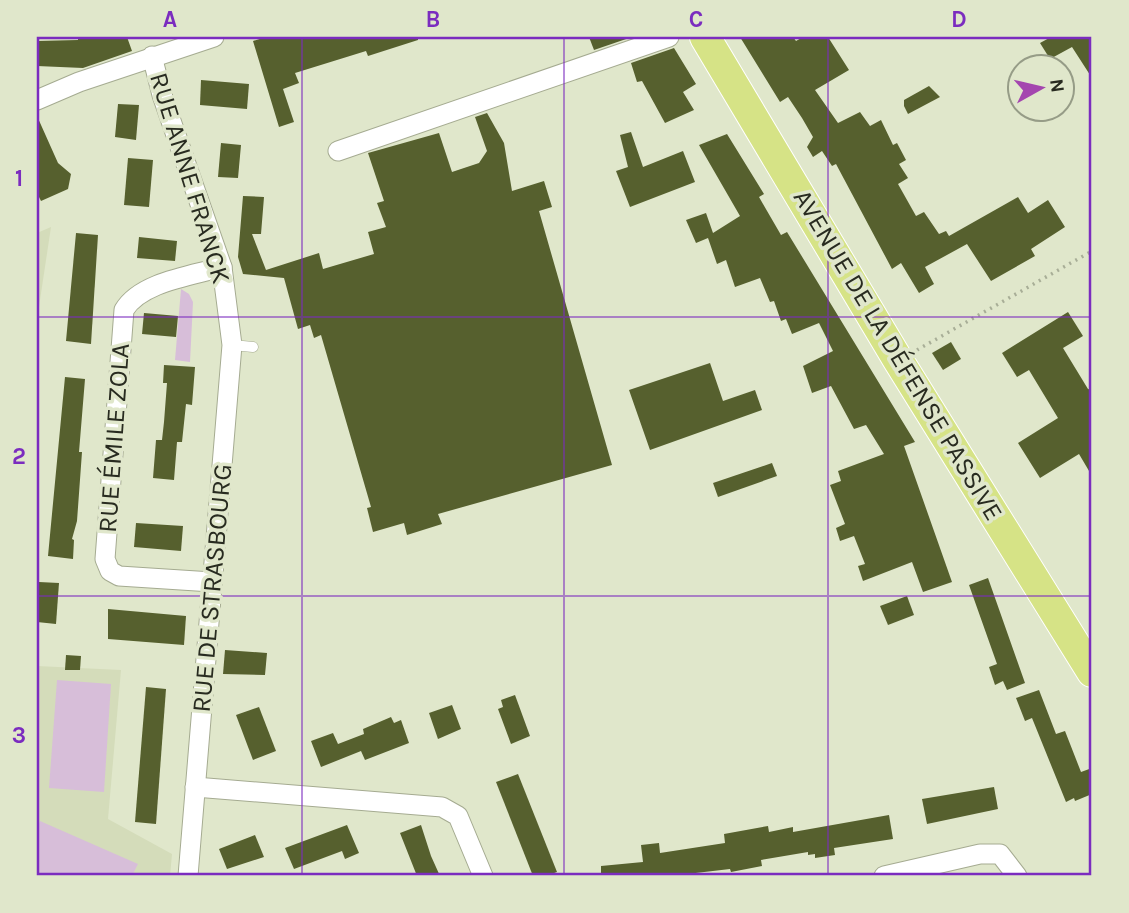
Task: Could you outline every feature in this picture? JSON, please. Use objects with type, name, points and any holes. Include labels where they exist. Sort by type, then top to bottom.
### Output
[{"type":"main road","name":"AVENUE DE LA DÉFENSE PASSIVE","points":[[705,37],[898,360],[1092,672]]},
{"type":"street","points":[[37,100],[152,56],[214,37]]},
{"type":"street","points":[[338,151],[669,37]]},
{"type":"street","name":"RUE ANNE FRANCK","points":[[152,56],[162,95],[222,267],[227,300]]},
{"type":"street","name":"RUE ÉMILE ZOLA","points":[[212,582],[119,576],[110,571],[105,559],[124,310],[142,291],[222,267]]},
{"type":"street","name":"RUE DE STRASBOURG","points":[[188,876],[232,345],[227,300]]},
{"type":"street","points":[[195,787],[442,807],[458,816],[483,876]]},
{"type":"street","points":[[884,876],[980,854],[1000,854],[1017,876]]},
{"type":"lane","points":[[232,345],[253,347]]},
{"type":"path","points":[[898,360],[1092,251]]},
{"type":"shaded area","points":[[51,227],[37,320],[37,233]]},
{"type":"shaded area","points":[[181,289],[189,294],[193,302],[190,362],[175,360]]},
{"type":"shaded area","points":[[37,666],[121,670],[108,819],[172,854],[170,876],[37,876]]},
{"type":"shaded area","points":[[57,680],[111,684],[104,792],[49,788]]},
{"type":"shaded area","points":[[40,821],[138,864],[132,876],[37,876],[37,829]]},
{"type":"building","points":[[78,37],[127,37],[132,51],[83,68],[37,66],[37,41],[78,40]]},
{"type":"building","points":[[266,37],[418,37],[418,40],[368,56],[366,51],[295,73],[299,83],[283,89],[294,122],[279,127],[253,41]]},
{"type":"building","points":[[589,37],[632,37],[594,50]]},
{"type":"building","points":[[740,37],[793,37],[796,41],[803,37],[828,37],[849,70],[815,90],[838,123],[860,112],[870,126],[881,120],[893,145],[897,143],[906,160],[899,164],[908,178],[898,184],[916,216],[924,212],[939,234],[946,231],[949,236],[1018,197],[1028,213],[1048,200],[1065,227],[1031,249],[1035,256],[991,281],[967,244],[925,267],[934,284],[919,293],[901,263],[892,269],[836,164],[832,166],[822,151],[813,157],[807,147],[813,137],[802,118],[788,97],[780,102]]},
{"type":"building","points":[[1051,37],[1092,37],[1092,78],[1072,47],[1063,52],[1046,52],[1040,43]]},
{"type":"building","points":[[674,48],[696,84],[683,92],[694,110],[665,123],[642,81],[637,82],[631,63]]},
{"type":"building","points":[[201,80],[249,84],[247,109],[200,105]]},
{"type":"building","points":[[929,86],[940,97],[908,114],[904,100]]},
{"type":"building","points":[[118,104],[139,105],[136,140],[115,137]]},
{"type":"building","points":[[487,113],[504,143],[512,191],[544,181],[552,207],[539,211],[612,465],[438,514],[442,524],[407,535],[404,523],[373,532],[367,508],[371,507],[321,335],[314,338],[310,325],[298,329],[284,278],[243,274],[238,257],[243,196],[264,197],[261,234],[252,234],[266,270],[319,253],[323,269],[374,254],[368,232],[386,227],[377,203],[384,201],[368,153],[439,133],[452,172],[479,163],[487,151],[475,117]]},
{"type":"building","points":[[37,116],[58,163],[71,174],[68,189],[41,201],[37,193]]},
{"type":"building","points":[[631,132],[643,167],[683,151],[695,182],[630,207],[616,171],[628,167],[620,135]]},
{"type":"building","points":[[727,134],[764,194],[759,197],[781,235],[787,232],[915,442],[904,446],[952,582],[923,592],[912,562],[863,581],[858,566],[865,564],[854,536],[840,541],[836,528],[845,524],[830,485],[841,481],[838,471],[884,454],[866,425],[854,429],[831,386],[812,393],[803,366],[833,351],[819,323],[792,334],[786,319],[781,321],[774,301],[770,302],[760,278],[735,287],[726,260],[717,264],[708,238],[696,243],[686,220],[706,213],[713,233],[740,216],[699,145]]},
{"type":"building","points":[[221,143],[241,145],[238,178],[218,177]]},
{"type":"building","points":[[128,158],[153,160],[149,207],[124,205]]},
{"type":"building","points":[[76,233],[98,235],[91,344],[66,341]]},
{"type":"building","points":[[139,237],[177,241],[175,261],[137,258]]},
{"type":"building","points":[[1068,312],[1083,336],[1063,348],[1088,389],[1092,390],[1092,476],[1079,454],[1040,478],[1018,443],[1058,418],[1029,370],[1017,377],[1002,353]]},
{"type":"building","points":[[144,313],[178,316],[176,337],[142,334]]},
{"type":"building","points":[[951,342],[961,359],[943,370],[932,353]]},
{"type":"building","points":[[710,363],[723,401],[755,390],[762,410],[650,450],[629,390]]},
{"type":"building","points":[[164,365],[195,367],[192,405],[186,404],[182,442],[177,442],[174,480],[153,478],[156,440],[162,440],[164,422],[167,383],[163,383]]},
{"type":"building","points":[[65,377],[85,379],[77,521],[72,539],[73,559],[48,556]]},
{"type":"building","points":[[772,463],[777,476],[718,497],[713,483]]},
{"type":"building","points":[[136,523],[183,526],[181,551],[134,547]]},
{"type":"building","points":[[988,578],[1025,683],[1007,690],[1003,681],[995,685],[989,667],[997,664],[969,585]]},
{"type":"building","points":[[39,582],[59,583],[56,624],[37,622]]},
{"type":"building","points":[[907,596],[914,615],[888,625],[880,606]]},
{"type":"building","points":[[108,609],[186,616],[184,645],[108,639]]},
{"type":"building","points":[[225,650],[267,653],[265,675],[223,674]]},
{"type":"building","points":[[66,655],[81,656],[80,670],[65,670]]},
{"type":"building","points":[[146,687],[166,689],[156,824],[135,822]]},
{"type":"building","points":[[1039,690],[1056,734],[1065,731],[1081,772],[1092,768],[1092,794],[1066,802],[1032,718],[1025,721],[1016,698]]},
{"type":"building","points":[[515,695],[530,736],[511,744],[498,709],[503,707],[501,700]]},
{"type":"building","points":[[452,705],[461,729],[438,739],[429,713]]},
{"type":"building","points":[[259,707],[276,751],[253,760],[236,715]]},
{"type":"building","points":[[391,717],[394,723],[401,720],[409,743],[365,760],[361,751],[321,767],[311,741],[333,733],[338,744],[364,734],[363,729]]},
{"type":"building","points":[[518,774],[557,872],[546,876],[533,876],[496,782]]},
{"type":"building","points":[[994,787],[998,809],[927,824],[922,799]]},
{"type":"building","points":[[889,815],[893,839],[834,848],[835,855],[815,858],[815,854],[808,855],[808,852],[761,860],[762,866],[731,872],[730,869],[670,876],[601,876],[601,866],[643,862],[641,845],[659,843],[660,853],[725,843],[724,834],[768,826],[769,832],[793,827],[793,832]]},
{"type":"building","points":[[347,825],[359,853],[345,859],[342,851],[294,869],[285,848]]},
{"type":"building","points":[[421,825],[440,876],[417,876],[400,833]]},
{"type":"building","points":[[255,835],[264,857],[227,869],[219,849]]}]
